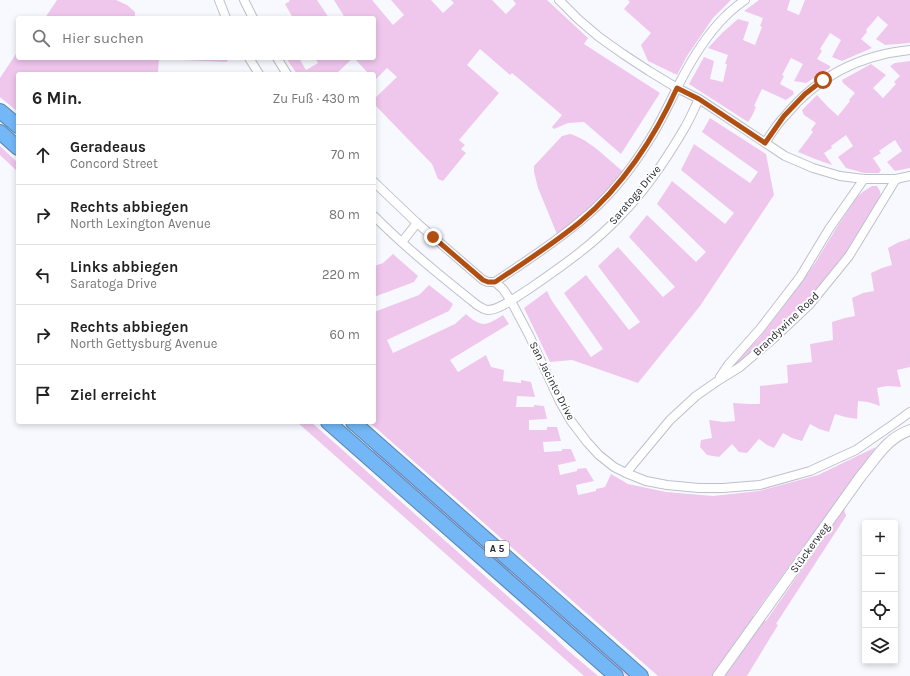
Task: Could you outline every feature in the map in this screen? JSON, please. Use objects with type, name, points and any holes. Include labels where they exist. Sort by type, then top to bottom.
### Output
[{"type":"highway","points":[[0,111],[16,124]]},
{"type":"highway","points":[[0,132],[16,146]]},
{"type":"highway","name":"A 5","points":[[330,424],[616,676]]},
{"type":"highway","name":"A 5","points":[[355,424],[641,676]]},
{"type":"street","points":[[219,0],[225,16]]},
{"type":"street","points":[[559,0],[599,37],[649,71],[699,99],[785,156],[813,168],[840,176],[864,179],[896,179],[910,176]]},
{"type":"street","points":[[677,88],[701,46],[717,25],[745,0]]},
{"type":"street","points":[[248,2],[252,16]]},
{"type":"street","points":[[765,143],[784,116],[805,94],[823,80],[845,67],[871,58],[910,50]]},
{"type":"street","points":[[250,60],[258,72]]},
{"type":"street","points":[[278,60],[286,72]]},
{"type":"street","name":"Saratoga Drive","points":[[495,282],[559,239],[604,199],[626,174],[650,140],[677,88]]},
{"type":"street","name":"Saratoga Drive","points":[[376,218],[440,275],[482,308],[488,310],[501,306],[558,270],[593,242],[622,215],[642,191],[662,163],[684,129],[699,99]]},
{"type":"street","name":"Brandywine Road","points":[[718,380],[728,365],[760,329],[800,277],[829,229],[864,179]]},
{"type":"street","name":"Brandywine Road","points":[[626,473],[670,420],[696,396],[718,380],[740,367],[810,304],[849,256],[896,179]]},
{"type":"street","points":[[376,184],[417,223],[483,280],[495,282]]},
{"type":"street","points":[[402,242],[417,223]]},
{"type":"street","name":"San Jacinto Drive","points":[[495,282],[511,301],[529,335],[560,402],[571,421],[599,455],[614,467],[646,481],[666,485],[699,488],[760,485],[810,471],[856,450],[910,412]]},
{"type":"street","name":"Stückerweg","points":[[718,676],[861,476],[887,444],[901,433],[910,430]]},
{"type":"shaded area","points":[[57,0],[116,0],[127,5],[135,12],[135,16],[46,16]]},
{"type":"shaded area","points":[[289,0],[317,0],[328,16],[292,16],[285,4],[290,1]]},
{"type":"shaded area","points":[[334,0],[372,0],[393,25],[404,15],[391,0],[431,0],[443,13],[454,3],[451,0],[492,0],[506,14],[516,4],[513,0],[547,0],[588,38],[584,44],[660,93],[621,154],[584,122],[568,123],[554,129],[552,127],[562,115],[512,73],[510,75],[480,49],[467,65],[499,93],[459,140],[465,145],[461,149],[466,153],[443,181],[438,179],[432,164],[376,106],[376,97],[397,77],[387,68],[376,79],[376,72],[367,72],[356,60],[376,60],[376,16],[344,16]]},
{"type":"shaded area","points":[[628,0],[731,0],[713,18],[687,56],[677,75],[648,61],[641,45],[651,33],[624,9],[630,2]]},
{"type":"shaded area","points":[[759,0],[790,0],[787,10],[799,15],[805,0],[910,0],[910,43],[885,45],[876,39],[888,25],[878,16],[866,30],[867,32],[861,39],[872,48],[842,61],[832,57],[841,40],[830,33],[820,49],[822,51],[817,59],[830,66],[830,68],[806,83],[794,81],[803,64],[791,58],[782,75],[784,76],[780,84],[793,91],[794,94],[786,100],[762,89],[754,106],[756,107],[748,122],[689,84],[704,57],[714,61],[710,79],[723,82],[727,64],[725,64],[728,55],[708,48],[738,19],[749,22],[743,40],[755,45],[762,27],[760,26],[763,18],[744,11]]},
{"type":"shaded area","points":[[16,54],[16,60],[159,60],[158,72],[16,72],[16,110],[0,97],[0,78]]},
{"type":"shaded area","points":[[182,60],[228,60],[227,62]]},
{"type":"shaded area","points":[[287,60],[300,60],[306,70],[318,63],[316,60],[351,60],[338,72],[296,72]]},
{"type":"shaded area","points":[[910,61],[910,168],[895,171],[887,162],[902,151],[895,140],[879,151],[881,153],[873,158],[881,170],[879,173],[864,173],[846,168],[838,157],[853,146],[846,135],[824,153],[832,165],[798,152],[813,132],[811,130],[816,123],[804,115],[802,110],[817,95],[838,116],[855,93],[843,83],[842,80],[871,64],[886,75],[873,88],[883,98],[896,84],[894,82],[900,76],[890,66],[895,63]]},
{"type":"shaded area","points":[[710,118],[766,154],[774,195],[700,306],[638,383],[572,360],[550,362],[524,308],[547,291],[552,301],[591,357],[603,349],[564,293],[586,275],[629,330],[640,322],[598,266],[618,247],[663,297],[675,287],[629,237],[647,215],[696,262],[706,252],[657,204],[672,181],[725,224],[734,213],[681,170],[694,144],[750,183],[758,172],[702,132]]},
{"type":"shaded area","points":[[570,134],[577,136],[592,145],[626,174],[559,239],[538,188],[534,166],[562,136]]},
{"type":"shaded area","points":[[0,146],[16,161],[16,170],[0,155]]},
{"type":"shaded area","points":[[872,186],[877,186],[881,197],[845,255],[808,300],[773,334],[731,369],[730,368],[760,337],[787,302],[815,263],[857,197]]},
{"type":"shaded area","points":[[910,238],[910,367],[897,370],[901,387],[887,386],[877,388],[880,406],[868,402],[858,401],[857,419],[835,414],[829,432],[810,424],[802,441],[783,433],[774,448],[759,439],[747,453],[739,452],[732,444],[719,457],[707,455],[700,447],[701,440],[712,438],[709,420],[724,422],[735,421],[733,403],[760,404],[760,386],[788,383],[787,365],[812,362],[810,344],[833,340],[832,322],[855,316],[852,298],[863,293],[874,291],[871,273],[892,265],[888,248]]},
{"type":"shaded area","points":[[393,254],[418,276],[414,282],[376,296],[376,265],[383,263]]},
{"type":"shaded area","points":[[429,285],[453,304],[449,311],[387,340],[393,353],[455,324],[466,314],[476,322],[484,324],[503,315],[509,324],[450,360],[458,372],[486,355],[491,367],[504,370],[503,381],[521,383],[521,380],[531,382],[535,397],[517,396],[516,407],[534,407],[534,405],[544,406],[547,419],[529,420],[529,430],[547,430],[547,427],[557,427],[561,441],[543,442],[544,452],[571,449],[576,461],[558,465],[560,475],[577,471],[577,469],[586,468],[594,481],[576,485],[578,495],[596,491],[596,489],[605,487],[611,474],[628,484],[666,492],[713,496],[759,491],[818,475],[876,447],[753,616],[756,617],[713,676],[658,676],[371,424],[376,424],[376,311],[419,295]]},
{"type":"shaded area","points":[[299,424],[313,424],[598,676],[584,676]]},
{"type":"shaded area","points":[[374,449],[631,676],[626,676],[603,657],[372,452]]},
{"type":"shaded area","points":[[844,509],[846,516],[776,624],[778,625],[747,676],[724,676],[763,620],[766,621]]},
{"type":"route","points":[[433,237],[483,280],[495,282],[559,239],[604,199],[626,174],[650,140],[677,88],[699,99],[765,143],[784,116],[805,94],[823,80]]}]
